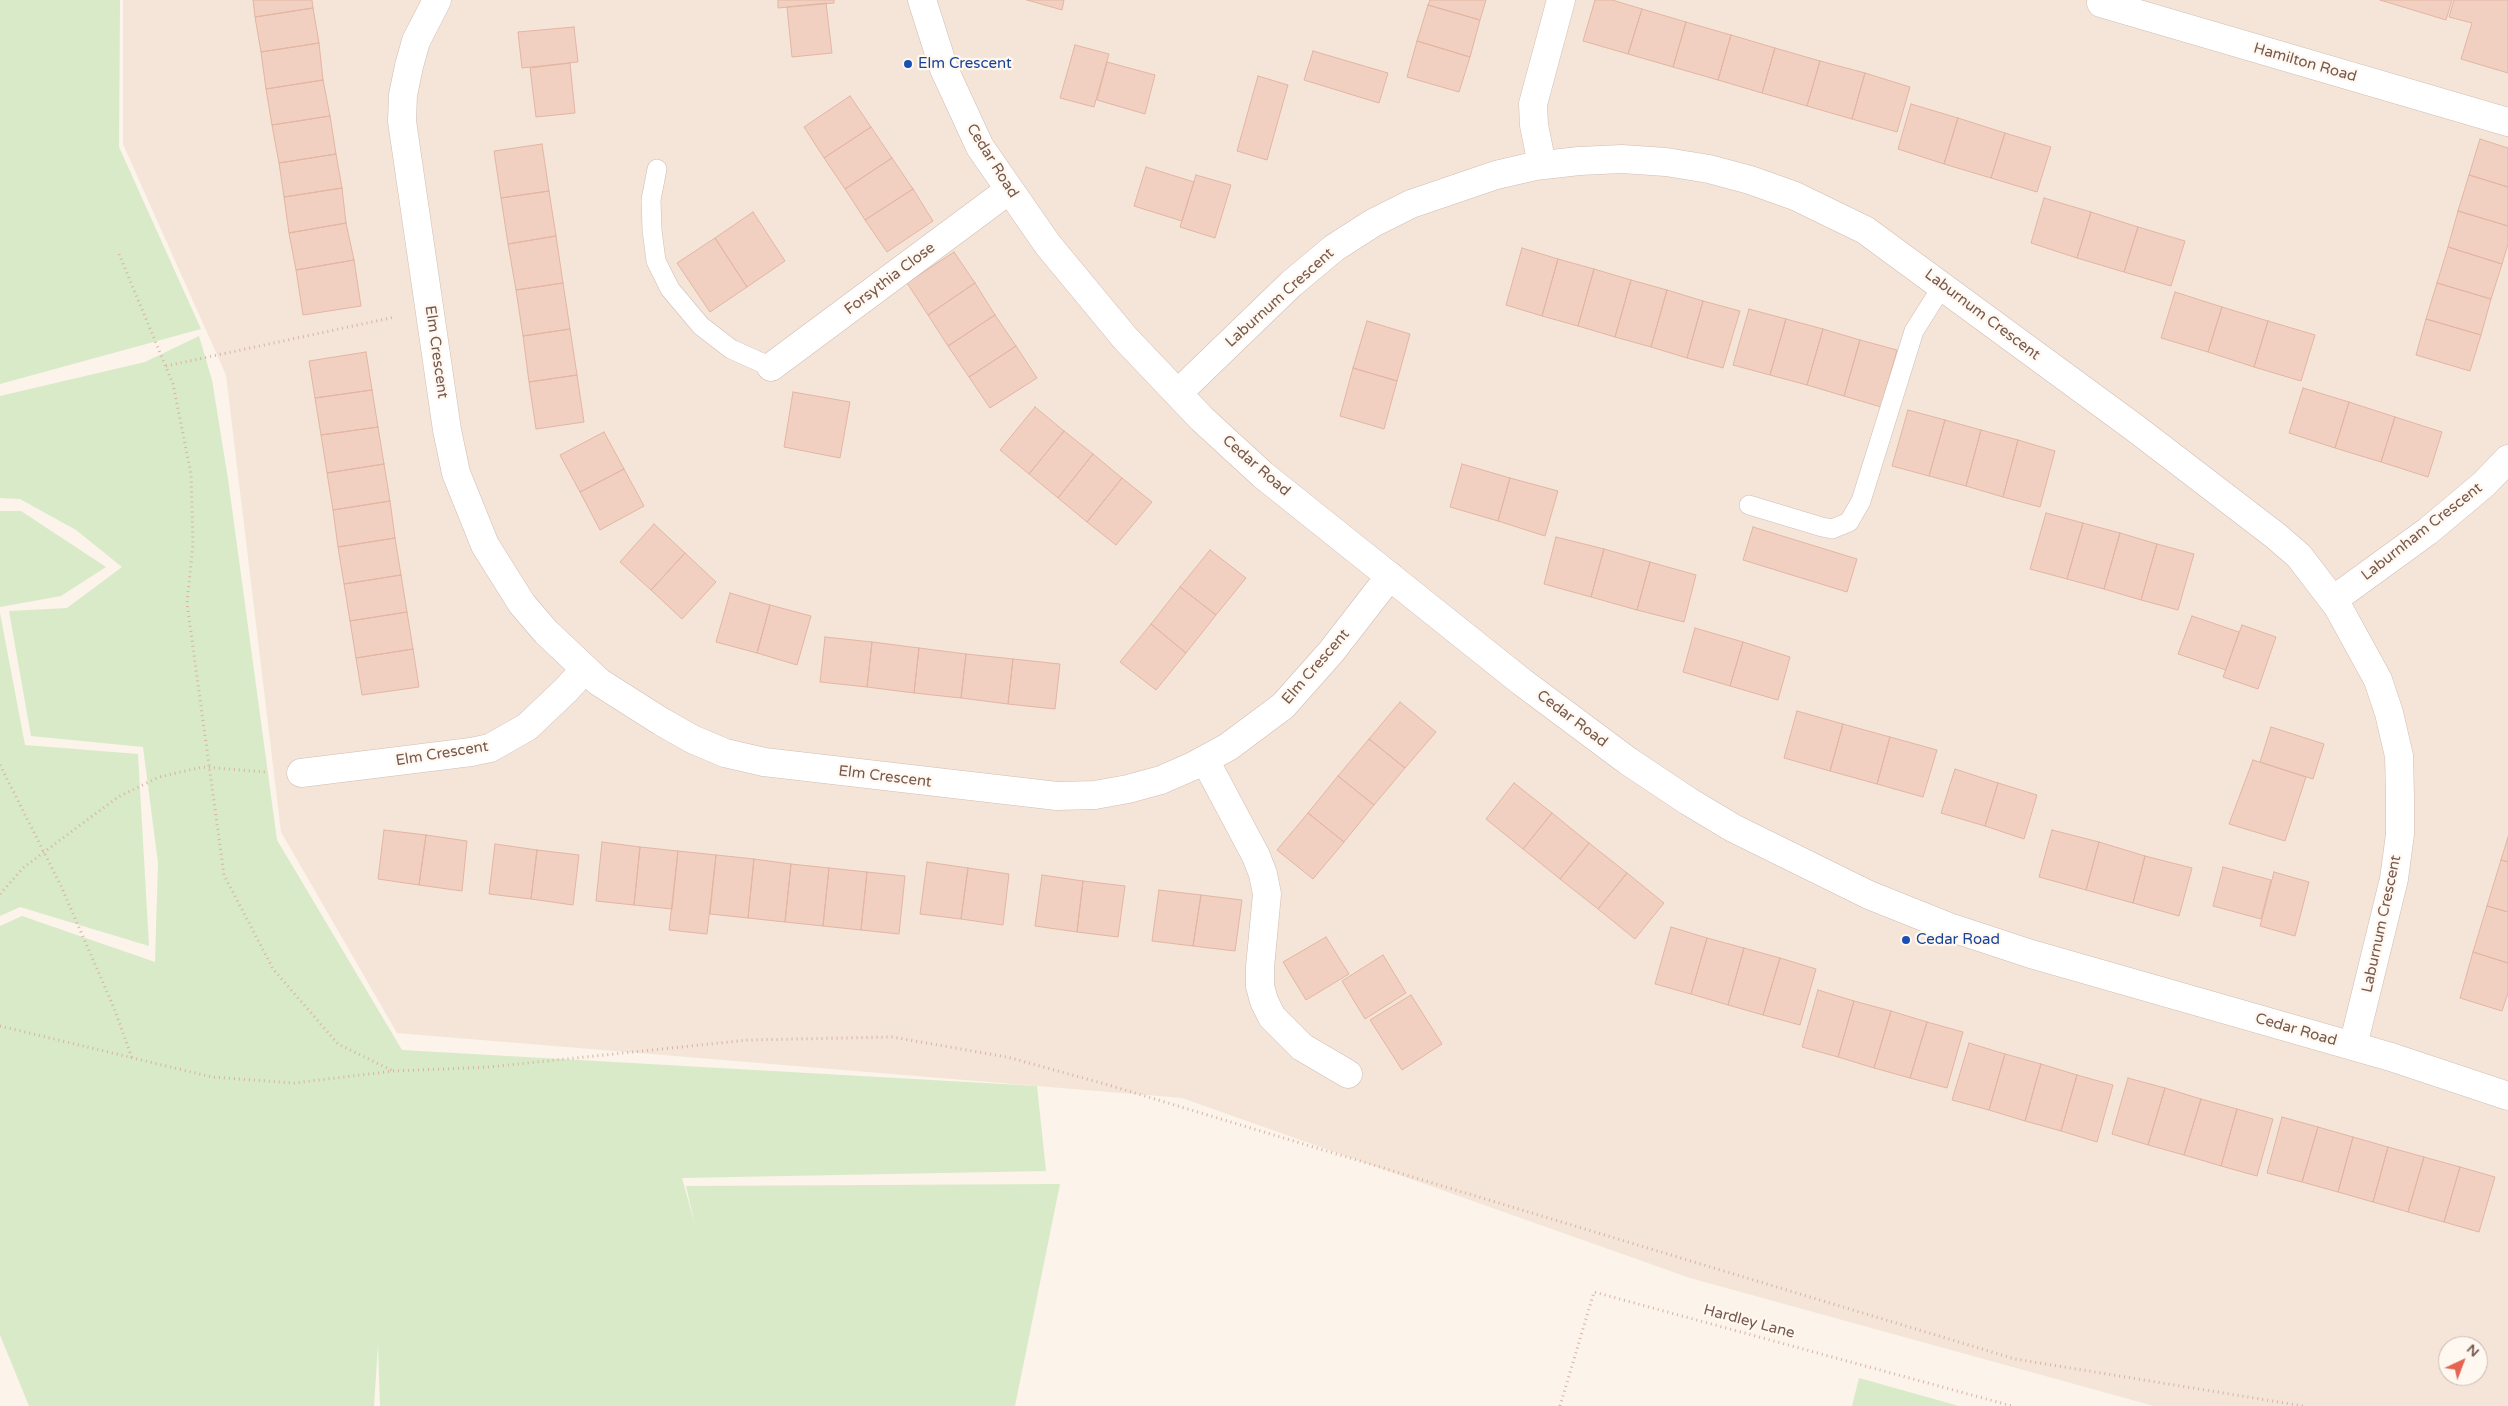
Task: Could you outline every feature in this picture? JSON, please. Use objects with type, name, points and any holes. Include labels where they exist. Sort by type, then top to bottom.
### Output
[{"type":"street","name":"Elm Crescent","points":[[437,0],[416,41],[411,58],[403,95],[402,121],[429,308],[456,473],[470,512],[485,545],[522,604],[546,632],[606,687],[692,739],[725,753],[764,762],[1057,796],[1094,795],[1128,789],[1161,780],[1205,760],[1256,728],[1283,706],[1331,652],[1390,576]]},
{"type":"street","name":"Cedar Road","points":[[922,0],[944,69],[980,147],[1048,245],[1090,297],[1178,394],[1202,419],[1263,474],[1554,707],[1628,761],[1711,814],[1802,863],[1869,895],[1949,927],[2048,959],[2353,1046],[2508,1096]]},
{"type":"street","points":[[1542,165],[1534,125],[1533,104],[1560,0]]},
{"type":"street","name":"Hamilton Road","points":[[2101,3],[2508,122]]},
{"type":"street","name":"Laburnum Crescent","points":[[1178,394],[1291,284],[1334,248],[1373,222],[1411,204],[1455,187],[1496,175],[1542,165],[1622,159],[1666,162],[1750,180],[1795,196],[1865,230],[1943,285],[2276,536],[2299,556],[2333,600],[2359,642],[2378,680],[2389,713],[2399,756],[2400,834],[2394,879],[2353,1046]]},
{"type":"street","name":"Forsythia Close","points":[[771,367],[1009,190]]},
{"type":"street","name":"Laburnham Crescent","points":[[2333,600],[2428,531],[2484,484],[2508,459]]},
{"type":"street","name":"Elm Crescent","points":[[301,773],[490,748],[527,727],[585,669]]},
{"type":"street","points":[[1205,760],[1256,856],[1268,894],[1260,967],[1260,986],[1264,1001],[1272,1017],[1302,1048],[1348,1074]]},
{"type":"lane","points":[[657,169],[651,200],[652,230],[656,261],[670,289],[701,326],[731,349],[771,367]]},
{"type":"lane","points":[[1749,505],[1822,528],[1832,529],[1849,522],[1862,501],[1914,331],[1943,285]]},
{"type":"path","points":[[118,254],[173,384],[191,474],[194,544],[186,603],[211,768],[224,875],[273,969],[338,1044],[394,1071]]},
{"type":"path","points":[[166,366],[316,336],[429,308]]},
{"type":"path","points":[[0,766],[45,854],[92,956],[132,1058]]},
{"type":"path","points":[[0,894],[24,867],[45,854],[118,797],[159,778],[204,767],[301,773]]},
{"type":"path","points":[[0,1026],[212,1077],[294,1083],[394,1071],[489,1067],[748,1040],[892,1037],[911,1040],[1007,1057],[1105,1084],[2015,1359],[2303,1406]]},
{"type":"path","name":"Hardley Lane","points":[[1560,1406],[1594,1292],[2012,1406]]},
{"type":"shaded area","points":[[123,0],[2508,0],[2508,1406],[2154,1406],[1690,1278],[1182,1098],[397,1033],[281,832],[226,375],[123,144]]},
{"type":"green space","points":[[0,0],[120,0],[119,147],[201,329],[0,384]]},
{"type":"green space","points":[[199,336],[212,380],[228,479],[277,840],[402,1050],[1037,1086],[1046,1171],[682,1178],[695,1225],[686,1186],[1060,1184],[1015,1406],[380,1406],[378,1345],[374,1406],[29,1406],[0,1335],[0,926],[22,916],[155,962],[158,863],[143,747],[31,736],[9,611],[67,608],[122,567],[76,530],[20,499],[0,498],[0,396],[145,362]]},
{"type":"green space","points":[[0,511],[21,511],[106,567],[61,596],[0,607]]},
{"type":"green space","points":[[0,613],[25,745],[138,754],[149,946],[20,907],[0,916]]},
{"type":"green space","points":[[1859,1378],[1959,1406],[1852,1406]]},
{"type":"building","points":[[253,0],[312,0],[313,8],[255,17]]},
{"type":"building","points":[[778,0],[834,0],[834,3],[778,8]]},
{"type":"building","points":[[1027,0],[1064,0],[1062,10]]},
{"type":"building","points":[[1430,0],[1486,0],[1480,20],[1428,5]]},
{"type":"building","points":[[1595,0],[1612,0],[1642,9],[1628,54],[1583,41]]},
{"type":"building","points":[[2380,0],[2452,0],[2446,20]]},
{"type":"building","points":[[2454,0],[2508,0],[2508,73],[2461,59],[2472,23],[2449,17]]},
{"type":"building","points":[[826,3],[832,53],[792,57],[787,7]]},
{"type":"building","points":[[1428,5],[1480,20],[1470,57],[1417,41]]},
{"type":"building","points":[[313,8],[319,43],[261,52],[255,17]]},
{"type":"building","points":[[1642,9],[1686,22],[1673,67],[1628,54]]},
{"type":"building","points":[[1686,22],[1731,35],[1718,80],[1673,67]]},
{"type":"building","points":[[574,27],[578,62],[522,68],[518,32]]},
{"type":"building","points":[[1731,35],[1775,48],[1762,93],[1718,80]]},
{"type":"building","points":[[1417,41],[1470,57],[1459,92],[1407,77]]},
{"type":"building","points":[[319,43],[323,80],[266,89],[261,52]]},
{"type":"building","points":[[1075,45],[1109,54],[1094,107],[1060,98]]},
{"type":"building","points":[[1775,48],[1820,61],[1807,106],[1762,93]]},
{"type":"building","points":[[1313,51],[1388,73],[1379,103],[1304,80]]},
{"type":"building","points":[[1820,61],[1865,73],[1852,119],[1807,106]]},
{"type":"building","points":[[1107,62],[1155,75],[1145,114],[1097,100]]},
{"type":"building","points":[[570,63],[575,113],[536,117],[530,68]]},
{"type":"building","points":[[1865,73],[1910,87],[1897,132],[1852,119]]},
{"type":"building","points":[[1258,76],[1288,85],[1267,160],[1237,151]]},
{"type":"building","points":[[323,80],[330,116],[272,125],[266,89]]},
{"type":"building","points":[[850,96],[871,127],[824,158],[804,127]]},
{"type":"building","points":[[1911,104],[1958,118],[1944,164],[1898,149]]},
{"type":"building","points":[[330,116],[336,154],[279,163],[272,125]]},
{"type":"building","points":[[1958,118],[2005,133],[1991,178],[1944,164]]},
{"type":"building","points":[[871,127],[892,158],[845,189],[824,158]]},
{"type":"building","points":[[2005,133],[2051,147],[2037,192],[1991,178]]},
{"type":"building","points":[[2480,139],[2508,148],[2508,187],[2469,175]]},
{"type":"building","points":[[542,144],[549,191],[501,198],[494,151]]},
{"type":"building","points":[[336,154],[342,188],[284,197],[279,163]]},
{"type":"building","points":[[892,158],[913,189],[865,220],[845,189]]},
{"type":"building","points":[[1146,167],[1194,182],[1182,221],[1134,206]]},
{"type":"building","points":[[1196,175],[1231,185],[1215,238],[1180,227]]},
{"type":"building","points":[[2469,175],[2508,187],[2508,226],[2458,211]]},
{"type":"building","points":[[342,188],[346,223],[289,233],[284,197]]},
{"type":"building","points":[[913,189],[933,221],[887,252],[865,220]]},
{"type":"building","points":[[549,191],[556,236],[508,244],[501,198]]},
{"type":"building","points":[[2044,198],[2091,212],[2077,258],[2031,243]]},
{"type":"building","points":[[2458,211],[2508,226],[2508,244],[2502,264],[2448,247]]},
{"type":"building","points":[[753,212],[785,261],[747,287],[715,238]]},
{"type":"building","points":[[2091,212],[2138,227],[2124,272],[2077,258]]},
{"type":"building","points":[[346,223],[354,260],[296,270],[289,233]]},
{"type":"building","points":[[2138,227],[2185,241],[2171,286],[2124,272]]},
{"type":"building","points":[[556,236],[563,283],[516,290],[508,244]]},
{"type":"building","points":[[715,238],[747,287],[710,312],[677,263]]},
{"type":"building","points":[[2448,247],[2502,264],[2491,299],[2437,283]]},
{"type":"building","points":[[1522,248],[1558,259],[1542,316],[1506,305]]},
{"type":"building","points":[[954,252],[975,283],[928,315],[907,283]]},
{"type":"building","points":[[1558,259],[1594,269],[1578,326],[1542,316]]},
{"type":"building","points":[[354,260],[361,306],[303,315],[296,270]]},
{"type":"building","points":[[1594,269],[1631,280],[1615,337],[1578,326]]},
{"type":"building","points":[[1631,280],[1667,290],[1651,347],[1615,337]]},
{"type":"building","points":[[563,283],[570,329],[523,336],[516,290]]},
{"type":"building","points":[[975,283],[995,315],[948,346],[928,315]]},
{"type":"building","points":[[2437,283],[2491,299],[2481,335],[2426,319]]},
{"type":"building","points":[[1667,290],[1703,301],[1687,358],[1651,347]]},
{"type":"building","points":[[2175,292],[2222,307],[2208,352],[2161,338]]},
{"type":"building","points":[[1703,301],[1740,311],[1723,368],[1687,358]]},
{"type":"building","points":[[2222,307],[2268,321],[2254,367],[2208,352]]},
{"type":"building","points":[[1749,309],[1786,319],[1770,375],[1733,365]]},
{"type":"building","points":[[995,315],[1016,346],[969,377],[948,346]]},
{"type":"building","points":[[1786,319],[1823,329],[1807,385],[1770,375]]},
{"type":"building","points":[[2426,319],[2481,335],[2470,371],[2416,355]]},
{"type":"building","points":[[1367,321],[1410,334],[1397,381],[1353,368]]},
{"type":"building","points":[[2268,321],[2315,335],[2301,381],[2254,367]]},
{"type":"building","points":[[570,329],[577,375],[529,382],[523,336]]},
{"type":"building","points":[[1823,329],[1860,340],[1844,396],[1807,385]]},
{"type":"building","points":[[1860,340],[1897,350],[1881,407],[1844,396]]},
{"type":"building","points":[[1016,346],[1037,378],[990,408],[969,377]]},
{"type":"building","points":[[366,352],[372,390],[315,398],[309,361]]},
{"type":"building","points":[[1353,368],[1397,381],[1384,429],[1340,416]]},
{"type":"building","points":[[577,375],[584,422],[536,429],[529,382]]},
{"type":"building","points":[[2303,388],[2349,402],[2335,448],[2289,433]]},
{"type":"building","points":[[372,390],[378,427],[321,435],[315,398]]},
{"type":"building","points":[[793,392],[850,402],[840,458],[784,447]]},
{"type":"building","points":[[2349,402],[2395,417],[2381,462],[2335,448]]},
{"type":"building","points":[[1035,407],[1064,431],[1029,474],[1000,450]]},
{"type":"building","points":[[1908,410],[1945,420],[1929,476],[1892,466]]},
{"type":"building","points":[[2395,417],[2442,432],[2428,477],[2381,462]]},
{"type":"building","points":[[1945,420],[1981,430],[1966,486],[1929,476]]},
{"type":"building","points":[[378,427],[384,464],[327,473],[321,435]]},
{"type":"building","points":[[1981,430],[2018,440],[2003,497],[1966,486]]},
{"type":"building","points":[[1064,431],[1093,454],[1058,498],[1029,474]]},
{"type":"building","points":[[604,432],[624,469],[580,492],[560,455]]},
{"type":"building","points":[[2018,440],[2055,451],[2040,507],[2003,497]]},
{"type":"building","points":[[1093,454],[1122,478],[1087,522],[1058,498]]},
{"type":"building","points":[[384,464],[390,501],[333,510],[327,473]]},
{"type":"building","points":[[1462,464],[1510,478],[1498,521],[1450,507]]},
{"type":"building","points":[[624,469],[644,506],[600,530],[580,492]]},
{"type":"building","points":[[1122,478],[1152,502],[1116,545],[1087,522]]},
{"type":"building","points":[[1510,478],[1558,491],[1545,536],[1498,521]]},
{"type":"building","points":[[390,501],[395,538],[338,547],[333,510]]},
{"type":"building","points":[[2046,513],[2083,523],[2067,579],[2030,569]]},
{"type":"building","points":[[2083,523],[2120,533],[2104,589],[2067,579]]},
{"type":"building","points":[[654,524],[685,553],[651,590],[620,562]]},
{"type":"building","points":[[1753,527],[1857,559],[1847,592],[1743,560]]},
{"type":"building","points":[[2120,533],[2157,544],[2141,600],[2104,589]]},
{"type":"building","points":[[1556,537],[1604,549],[1591,597],[1544,584]]},
{"type":"building","points":[[395,538],[401,575],[344,584],[338,547]]},
{"type":"building","points":[[2157,544],[2194,554],[2178,610],[2141,600]]},
{"type":"building","points":[[1604,549],[1650,562],[1637,610],[1591,597]]},
{"type":"building","points":[[1210,550],[1246,578],[1216,615],[1180,587]]},
{"type":"building","points":[[685,553],[716,582],[682,619],[651,590]]},
{"type":"building","points":[[1650,562],[1696,575],[1684,622],[1637,610]]},
{"type":"building","points":[[401,575],[407,612],[350,621],[344,584]]},
{"type":"building","points":[[1180,587],[1216,615],[1186,653],[1151,624]]},
{"type":"building","points":[[730,593],[770,605],[757,653],[716,642]]},
{"type":"building","points":[[770,605],[811,616],[797,665],[757,653]]},
{"type":"building","points":[[407,612],[413,649],[356,658],[350,621]]},
{"type":"building","points":[[2192,616],[2239,632],[2226,670],[2178,654]]},
{"type":"building","points":[[1151,624],[1186,653],[1156,690],[1120,662]]},
{"type":"building","points":[[2242,625],[2276,637],[2258,689],[2223,677]]},
{"type":"building","points":[[1695,628],[1743,642],[1730,686],[1683,672]]},
{"type":"building","points":[[825,637],[872,642],[867,687],[820,682]]},
{"type":"building","points":[[872,642],[919,648],[914,693],[867,687]]},
{"type":"building","points":[[1743,642],[1790,657],[1778,700],[1730,686]]},
{"type":"building","points":[[919,648],[966,654],[961,698],[914,693]]},
{"type":"building","points":[[413,649],[419,687],[362,695],[356,658]]},
{"type":"building","points":[[966,654],[1013,659],[1008,704],[961,698]]},
{"type":"building","points":[[1013,659],[1060,664],[1055,709],[1008,704]]},
{"type":"building","points":[[1400,702],[1436,732],[1405,768],[1369,739]]},
{"type":"building","points":[[1797,711],[1843,724],[1830,771],[1784,758]]},
{"type":"building","points":[[1843,724],[1890,737],[1877,784],[1830,771]]},
{"type":"building","points":[[2271,727],[2324,744],[2313,779],[2260,762]]},
{"type":"building","points":[[1890,737],[1937,750],[1923,797],[1877,784]]},
{"type":"building","points":[[1369,739],[1405,768],[1374,805],[1338,776]]},
{"type":"building","points":[[2253,760],[2306,777],[2285,841],[2229,824]]},
{"type":"building","points":[[1955,769],[1998,783],[1985,826],[1941,813]]},
{"type":"building","points":[[1338,776],[1374,805],[1344,842],[1308,813]]},
{"type":"building","points":[[1514,783],[1552,813],[1523,849],[1486,819]]},
{"type":"building","points":[[1998,783],[2037,795],[2024,839],[1985,826]]},
{"type":"building","points":[[1308,813],[1344,842],[1313,879],[1277,850]]},
{"type":"building","points":[[1552,813],[1589,843],[1560,879],[1523,849]]},
{"type":"building","points":[[384,830],[426,835],[419,885],[378,879]]},
{"type":"building","points":[[2052,830],[2099,842],[2086,890],[2039,877]]},
{"type":"building","points":[[426,835],[467,841],[462,891],[419,885]]},
{"type":"building","points":[[2508,837],[2508,862],[2501,860]]},
{"type":"building","points":[[602,842],[640,847],[634,905],[596,901]]},
{"type":"building","points":[[2099,842],[2145,856],[2133,903],[2086,890]]},
{"type":"building","points":[[1589,843],[1627,873],[1598,909],[1560,879]]},
{"type":"building","points":[[495,844],[537,850],[531,899],[489,894]]},
{"type":"building","points":[[640,847],[678,851],[672,909],[634,905]]},
{"type":"building","points":[[537,850],[579,855],[573,905],[531,899]]},
{"type":"building","points":[[678,851],[716,855],[707,934],[669,930]]},
{"type":"building","points":[[716,855],[754,859],[748,918],[710,914]]},
{"type":"building","points":[[2145,856],[2192,868],[2179,916],[2133,903]]},
{"type":"building","points":[[754,859],[791,864],[785,922],[748,918]]},
{"type":"building","points":[[2501,860],[2508,862],[2508,912],[2487,906]]},
{"type":"building","points":[[927,862],[968,868],[961,919],[920,914]]},
{"type":"building","points":[[791,864],[829,868],[823,926],[785,922]]},
{"type":"building","points":[[2223,867],[2271,880],[2261,919],[2213,906]]},
{"type":"building","points":[[829,868],[867,872],[861,930],[823,926]]},
{"type":"building","points":[[968,868],[1009,874],[1003,925],[961,919]]},
{"type":"building","points":[[867,872],[905,876],[899,934],[861,930]]},
{"type":"building","points":[[2274,872],[2309,882],[2295,936],[2260,926]]},
{"type":"building","points":[[1627,873],[1664,903],[1635,939],[1598,909]]},
{"type":"building","points":[[1042,875],[1083,881],[1077,932],[1035,926]]},
{"type":"building","points":[[1083,881],[1125,886],[1118,937],[1077,932]]},
{"type":"building","points":[[1159,890],[1201,895],[1193,946],[1152,941]]},
{"type":"building","points":[[1201,895],[1242,900],[1235,951],[1193,946]]},
{"type":"building","points":[[2487,906],[2508,912],[2508,963],[2473,952]]},
{"type":"building","points":[[1671,927],[1707,938],[1691,994],[1655,984]]},
{"type":"building","points":[[1326,937],[1349,974],[1306,1000],[1283,962]]},
{"type":"building","points":[[1707,938],[1744,948],[1728,1005],[1691,994]]},
{"type":"building","points":[[1744,948],[1780,958],[1763,1015],[1728,1005]]},
{"type":"building","points":[[2473,952],[2508,963],[2508,993],[2502,1011],[2460,998]]},
{"type":"building","points":[[1383,955],[1406,993],[1365,1019],[1342,981]]},
{"type":"building","points":[[1780,958],[1816,969],[1800,1025],[1763,1015]]},
{"type":"building","points":[[1818,990],[1854,1001],[1838,1057],[1802,1047]]},
{"type":"building","points":[[1411,995],[1442,1044],[1402,1070],[1370,1020]]},
{"type":"building","points":[[1854,1001],[1891,1011],[1874,1068],[1838,1057]]},
{"type":"building","points":[[1891,1011],[1927,1022],[1910,1078],[1874,1068]]},
{"type":"building","points":[[1927,1022],[1963,1032],[1947,1088],[1910,1078]]},
{"type":"building","points":[[1969,1043],[2005,1054],[1989,1110],[1952,1100]]},
{"type":"building","points":[[2005,1054],[2041,1064],[2025,1121],[1989,1110]]},
{"type":"building","points":[[2041,1064],[2077,1075],[2061,1131],[2025,1121]]},
{"type":"building","points":[[2077,1075],[2113,1085],[2097,1142],[2061,1131]]},
{"type":"building","points":[[2128,1078],[2165,1088],[2148,1145],[2112,1134]]},
{"type":"building","points":[[2165,1088],[2201,1099],[2184,1155],[2148,1145]]},
{"type":"building","points":[[2201,1099],[2237,1109],[2221,1166],[2184,1155]]},
{"type":"building","points":[[2237,1109],[2273,1119],[2257,1176],[2221,1166]]},
{"type":"building","points":[[2282,1117],[2318,1127],[2302,1182],[2267,1173]]},
{"type":"building","points":[[2318,1127],[2353,1137],[2338,1192],[2302,1182]]},
{"type":"building","points":[[2353,1137],[2388,1147],[2373,1202],[2338,1192]]},
{"type":"building","points":[[2388,1147],[2424,1157],[2408,1212],[2373,1202]]},
{"type":"building","points":[[2424,1157],[2460,1167],[2444,1222],[2408,1212]]},
{"type":"building","points":[[2460,1167],[2495,1177],[2479,1232],[2444,1222]]},
{"type":"place","name":"Elm Crescent","points":[[908,64]]},
{"type":"place","name":"Cedar Road","points":[[1906,940]]}]
